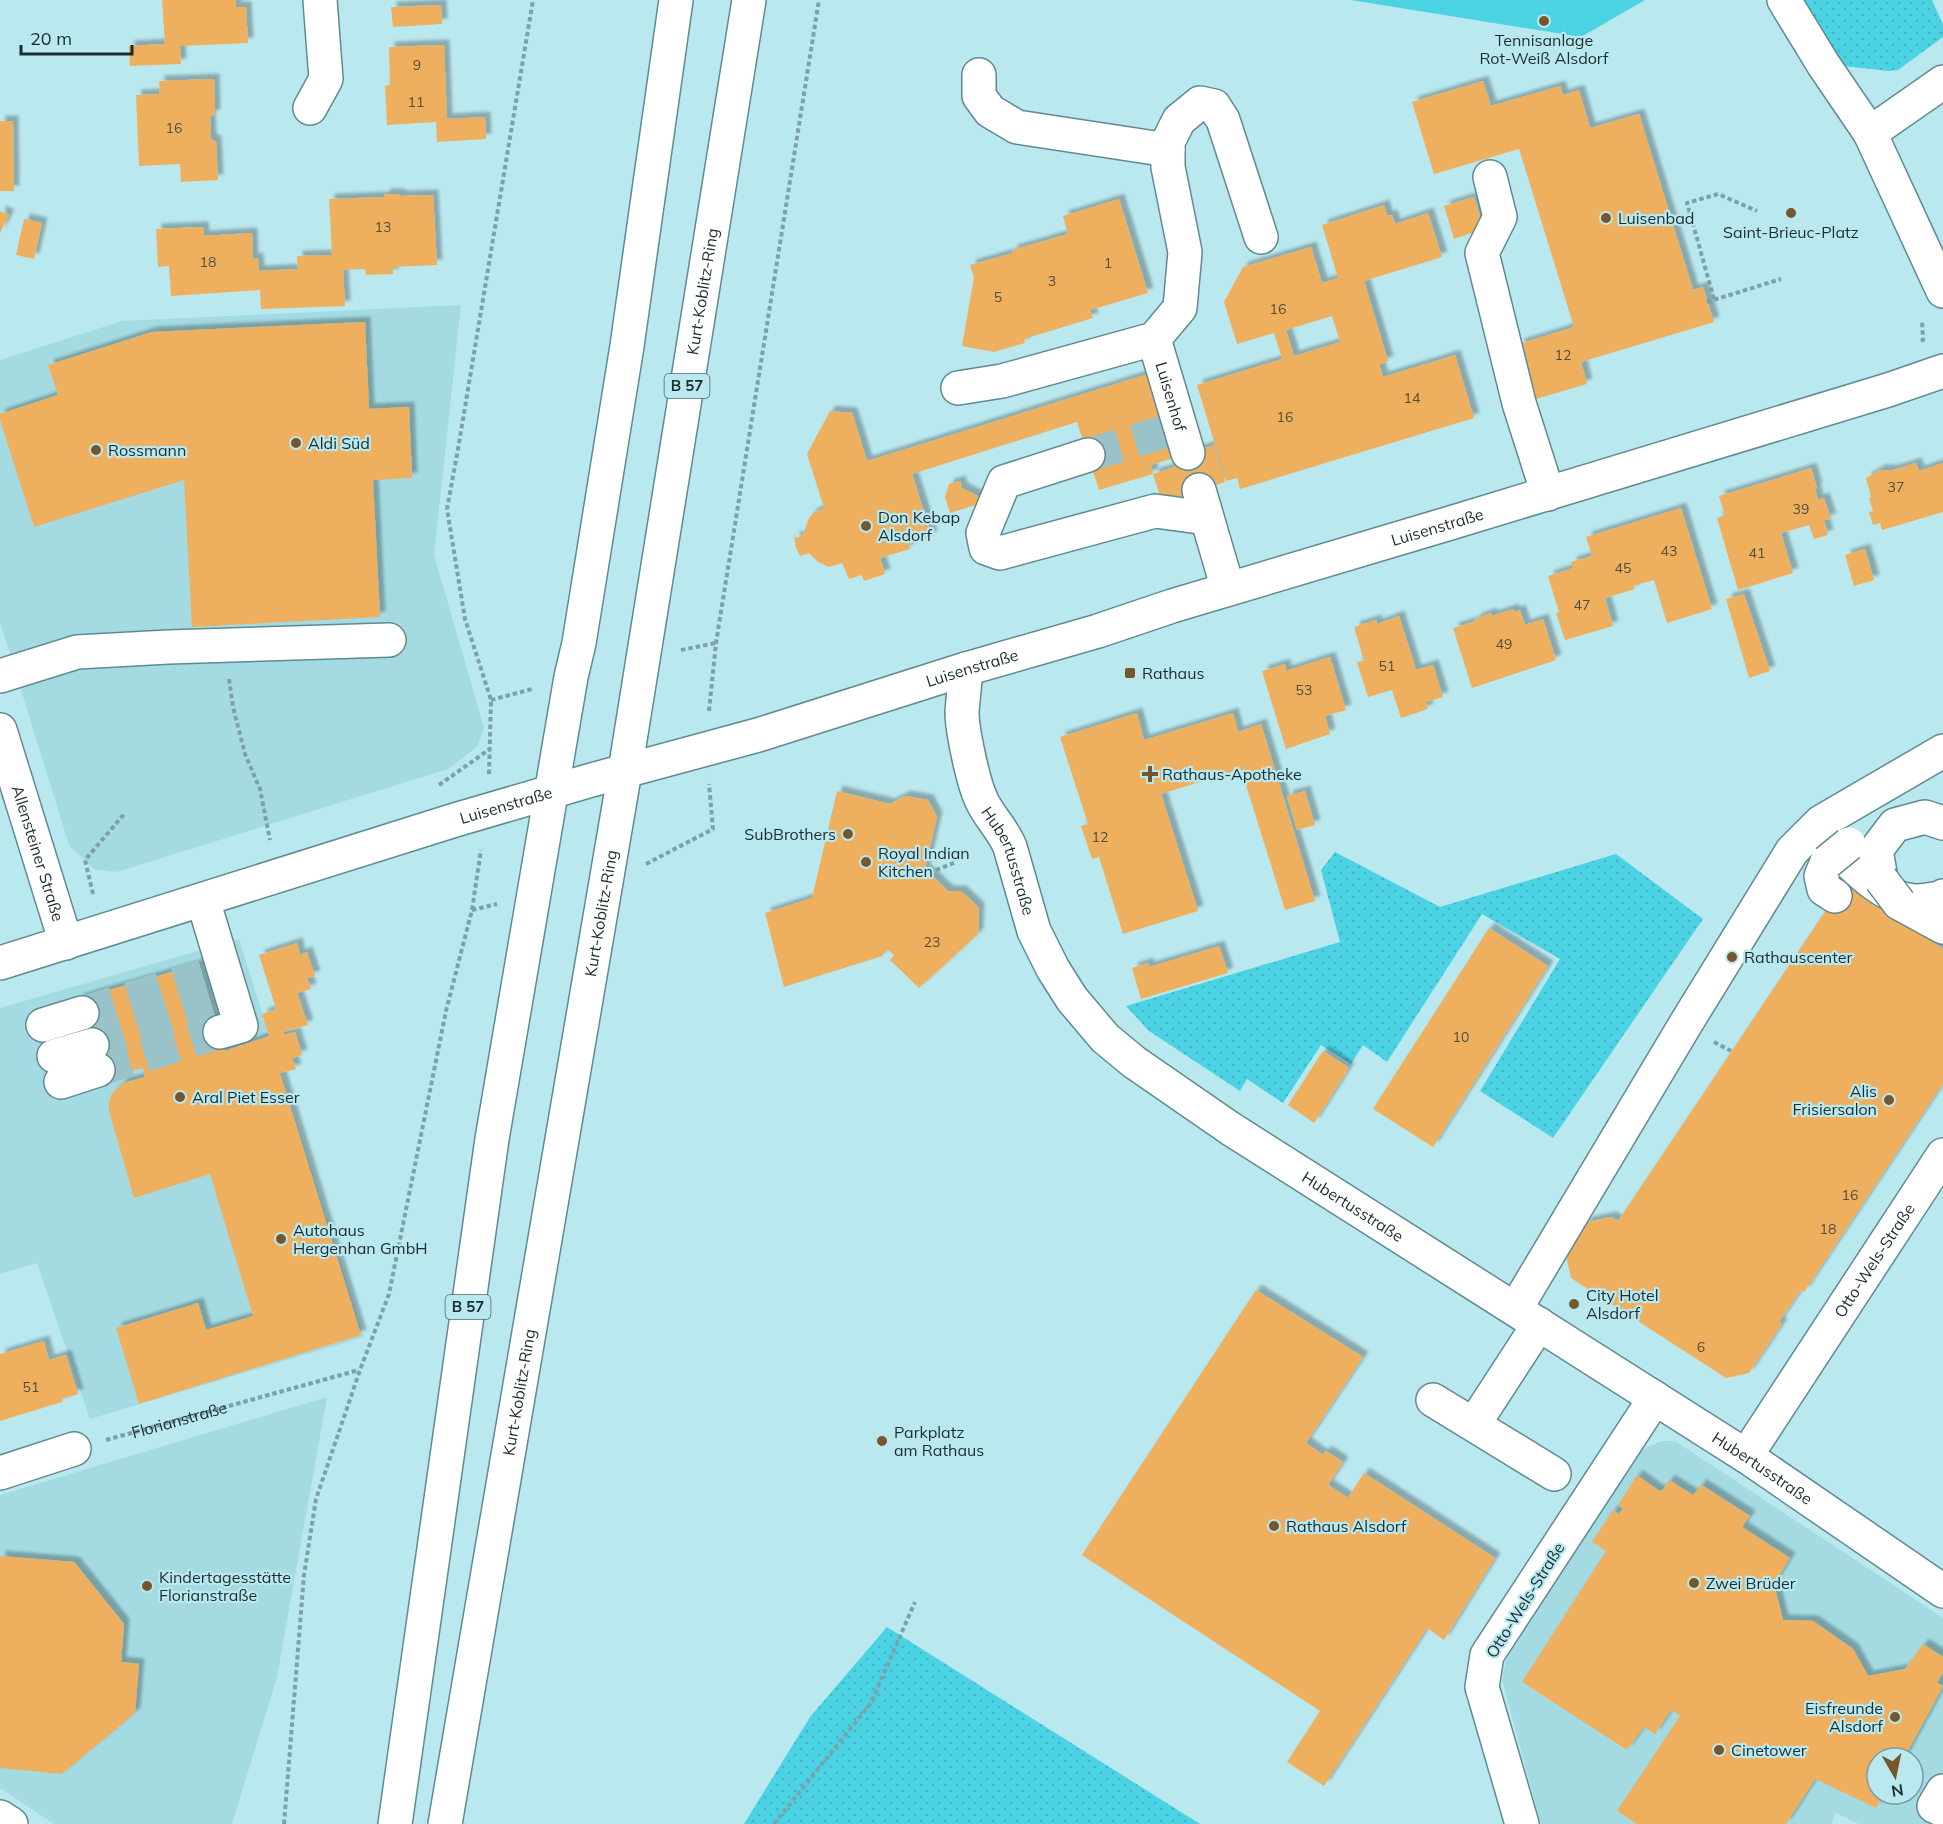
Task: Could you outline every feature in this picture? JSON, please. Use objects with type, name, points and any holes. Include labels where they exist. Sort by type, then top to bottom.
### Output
[{"type":"main road","points":[[310,108],[326,79],[320,0]]},
{"type":"main road","name":"B 57","points":[[395,1824],[492,1139],[571,677],[579,643],[627,346],[676,0]]},
{"type":"main road","name":"Kurt-Koblitz-Ring","points":[[445,1824],[625,771],[749,0]]},
{"type":"main road","points":[[1784,0],[1823,64],[1870,133],[1943,291]]},
{"type":"main road","points":[[979,75],[979,96],[990,111],[1017,127],[1168,150]]},
{"type":"main road","points":[[1870,133],[1943,82]]},
{"type":"main road","points":[[958,388],[1002,381],[1154,339],[1180,308],[1185,252],[1168,167],[1168,142],[1179,120],[1200,103],[1214,106],[1223,120],[1261,237]]},
{"type":"main road","points":[[1490,177],[1500,217],[1482,253],[1519,403],[1548,494]]},
{"type":"main road","name":"Luisenhof","points":[[1154,339],[1188,453]]},
{"type":"main road","name":"Luisenstraße","points":[[0,963],[487,811],[758,735],[966,669],[1548,494],[1943,371]]},
{"type":"main road","points":[[1088,455],[1004,482],[982,533],[986,548],[1000,554],[1155,511],[1203,504],[1228,589]]},
{"type":"main road","points":[[0,676],[77,652],[389,640]]},
{"type":"main road","name":"Hubertusstraße","points":[[966,669],[962,714],[973,772],[981,799],[1005,834],[1034,931],[1053,969],[1072,999],[1106,1038],[1134,1062],[1231,1130],[1746,1456],[1943,1592]]},
{"type":"main road","name":"Allensteiner Straße","points":[[0,730],[66,943]]},
{"type":"main road","points":[[1474,1424],[1528,1316],[1685,1025],[1792,851],[1821,822],[1943,751]]},
{"type":"main road","points":[[1835,896],[1824,889],[1821,876],[1838,853],[1943,798]]},
{"type":"main road","points":[[1943,823],[1925,817],[1895,825],[1876,850],[1890,891],[1943,927]]},
{"type":"main road","points":[[1816,828],[1854,866],[1887,893],[1916,901],[1943,896]]},
{"type":"main road","points":[[203,900],[222,1014]]},
{"type":"main road","points":[[43,1025],[82,1013]]},
{"type":"main road","points":[[57,1069],[95,1057]]},
{"type":"main road","name":"Otto-Wels-Straße","points":[[1746,1456],[1943,1155]]},
{"type":"main road","name":"Otto-Wels-Straße","points":[[1522,1824],[1482,1687],[1487,1655],[1655,1398]]},
{"type":"main road","points":[[1433,1400],[1554,1474]]},
{"type":"main road","points":[[0,1473],[74,1449]]},
{"type":"main road","points":[[1943,1791],[1934,1806],[1943,1810]]},
{"type":"main road","points":[[0,1817],[11,1824]]},
{"type":"path","points":[[284,1824],[304,1575],[316,1499],[360,1370],[389,1294],[446,1011],[472,910],[487,811],[491,700],[465,619],[447,509],[532,0]]},
{"type":"path","points":[[709,712],[716,643],[819,0]]},
{"type":"path","points":[[1714,299],[1687,203],[1718,194],[1756,211]]},
{"type":"path","points":[[1707,302],[1781,279]]},
{"type":"path","points":[[677,650],[716,643]]},
{"type":"path","points":[[224,645],[233,707],[245,754],[260,789],[271,841]]},
{"type":"path","points":[[491,700],[541,686]]},
{"type":"path","points":[[642,865],[652,862],[713,829],[708,775]]},
{"type":"path","points":[[93,894],[85,860],[125,813]]},
{"type":"path","points":[[929,873],[956,862]]},
{"type":"path","points":[[472,910],[504,902]]},
{"type":"path","name":"Florianstraße","points":[[74,1449],[360,1370]]},
{"type":"path","points":[[774,1824],[871,1703],[915,1602]]},
{"type":"shaded area","name":"Tennisanlage Rot-Weiß Alsdorf","points":[[1351,0],[1645,0],[1581,37]]},
{"type":"shaded area","points":[[1796,0],[1932,0],[1943,25],[1943,37],[1898,70],[1835,65]]},
{"type":"shaded area","points":[[461,305],[434,555],[484,728],[477,747],[448,769],[117,872],[94,869],[69,845],[0,622],[0,360],[122,321]]},
{"type":"shaded area","points":[[1335,852],[1440,907],[1616,854],[1703,919],[1553,1138],[1480,1091],[1560,959],[1482,914],[1387,1062],[1363,1045],[1351,1064],[1321,1045],[1283,1103],[1247,1079],[1240,1091],[1149,1031],[1126,1006],[1340,942],[1321,870]]},
{"type":"shaded area","points":[[239,939],[364,1337],[90,1419],[37,1263],[0,1274],[0,1008]]},
{"type":"shaded area","name":"Kindertagesstätte Florianstraße","points":[[327,1397],[277,1677],[232,1824],[54,1824],[0,1788],[0,1495]]},
{"type":"shaded area","points":[[1661,1441],[1675,1441],[1943,1618],[1943,1824],[1859,1824],[1836,1813],[1831,1824],[1541,1824],[1502,1680],[1506,1660],[1639,1451]]},
{"type":"shaded area","points":[[887,1627],[1200,1824],[744,1824],[810,1717]]},
{"type":"building","points":[[162,0],[236,0],[236,7],[246,7],[248,43],[180,46],[181,64],[130,66],[129,46],[165,44]]},
{"type":"building","points":[[441,5],[442,24],[393,27],[391,7]]},
{"type":"building","points":[[444,45],[447,119],[485,117],[486,139],[437,142],[436,122],[387,125],[385,86],[390,85],[389,47]]},
{"type":"building","points":[[214,79],[215,114],[210,117],[211,139],[216,142],[218,180],[181,182],[180,164],[139,166],[136,95],[160,94],[159,81]]},
{"type":"building","name":"Luisenbad","points":[[1483,81],[1491,106],[1560,86],[1563,95],[1579,90],[1590,128],[1639,114],[1693,290],[1703,287],[1714,322],[1581,362],[1587,384],[1536,399],[1519,344],[1574,327],[1519,149],[1434,174],[1412,102]]},
{"type":"building","points":[[0,121],[13,121],[14,191],[0,191]]},
{"type":"building","points":[[384,194],[433,195],[437,265],[393,267],[393,274],[366,275],[365,269],[343,270],[345,306],[261,309],[260,290],[171,296],[169,266],[158,267],[156,229],[203,227],[204,236],[252,233],[253,259],[258,258],[259,271],[298,269],[297,256],[332,255],[329,199],[385,197]]},
{"type":"building","points":[[1474,197],[1484,229],[1454,239],[1444,206]]},
{"type":"building","points":[[1119,199],[1148,293],[1090,310],[1093,318],[1024,339],[1025,343],[994,352],[962,346],[974,277],[970,265],[1068,234],[1063,216]]},
{"type":"building","points":[[1384,205],[1387,216],[1392,215],[1395,224],[1428,213],[1442,257],[1364,281],[1388,361],[1379,365],[1383,377],[1455,355],[1474,418],[1240,489],[1237,478],[1226,481],[1197,385],[1282,359],[1274,333],[1237,344],[1224,302],[1243,267],[1311,247],[1322,283],[1338,278],[1322,225]],"holes":[[[1332,316],[1340,342],[1294,356],[1286,330]]]},
{"type":"building","points":[[0,211],[9,215],[0,233]]},
{"type":"building","points":[[24,219],[42,223],[34,259],[16,255]]},
{"type":"building","name":"Aldi Süd","points":[[365,322],[369,409],[409,407],[412,478],[373,480],[380,617],[192,627],[184,480],[34,527],[0,414],[58,395],[48,365],[152,332]]},
{"type":"building","points":[[1151,373],[1177,457],[1151,465],[1153,474],[1099,490],[1077,422],[912,474],[932,536],[909,544],[910,549],[880,558],[885,574],[864,581],[862,575],[849,579],[842,563],[829,567],[818,562],[809,553],[800,556],[794,534],[796,538],[803,535],[809,518],[813,513],[824,508],[807,454],[830,411],[852,413],[867,461]]},
{"type":"building","points":[[1214,445],[1225,482],[1162,502],[1153,474],[1180,465],[1177,457]]},
{"type":"building","points":[[1916,463],[1919,471],[1943,463],[1943,512],[1882,530],[1880,523],[1873,525],[1869,512],[1873,511],[1869,498],[1871,497],[1866,478],[1880,470],[1893,470]]},
{"type":"building","points":[[1811,468],[1818,500],[1824,498],[1831,519],[1824,520],[1828,535],[1814,539],[1809,525],[1781,533],[1793,573],[1738,590],[1717,518],[1725,515],[1719,496]]},
{"type":"building","points":[[960,481],[962,488],[980,497],[982,503],[950,513],[945,497],[949,484]]},
{"type":"building","points":[[1681,508],[1712,609],[1667,623],[1654,580],[1633,586],[1635,589],[1605,598],[1613,626],[1565,640],[1548,576],[1573,568],[1571,562],[1592,556],[1586,537]]},
{"type":"building","points":[[1865,549],[1874,580],[1854,586],[1845,555]]},
{"type":"building","points":[[1744,594],[1770,671],[1749,678],[1726,599]]},
{"type":"building","points":[[1513,609],[1514,612],[1520,610],[1525,625],[1543,619],[1556,660],[1472,688],[1453,628],[1476,621],[1475,619],[1491,613],[1492,616]]},
{"type":"building","points":[[1399,616],[1416,670],[1433,665],[1443,697],[1426,702],[1428,709],[1401,718],[1392,690],[1368,697],[1357,662],[1364,661],[1354,627],[1376,620],[1377,624]]},
{"type":"building","points":[[1330,657],[1346,710],[1325,716],[1330,734],[1286,749],[1262,671],[1285,664],[1286,671]]},
{"type":"building","points":[[1137,713],[1144,740],[1233,713],[1238,732],[1261,724],[1315,901],[1285,910],[1241,769],[1161,794],[1198,911],[1123,934],[1099,857],[1092,859],[1081,826],[1088,824],[1060,737]]},
{"type":"building","points":[[837,791],[890,804],[905,796],[928,800],[937,817],[925,869],[948,891],[961,891],[979,908],[978,934],[919,988],[890,960],[894,955],[888,949],[882,956],[784,987],[765,913],[812,898]]},
{"type":"building","points":[[1305,791],[1315,825],[1297,830],[1287,796]]},
{"type":"building","points":[[1844,883],[1943,949],[1943,1083],[1804,1292],[1801,1290],[1779,1322],[1782,1324],[1749,1373],[1726,1378],[1571,1278],[1566,1255],[1587,1222],[1611,1217],[1618,1221]]},
{"type":"building","points":[[1489,928],[1548,966],[1433,1147],[1373,1109]]},
{"type":"building","points":[[297,943],[300,955],[307,952],[315,976],[307,978],[311,989],[297,993],[308,1025],[283,1032],[284,1035],[295,1032],[302,1055],[292,1058],[296,1069],[280,1073],[361,1335],[139,1404],[116,1328],[198,1303],[206,1330],[253,1316],[210,1174],[134,1198],[109,1111],[109,1103],[111,1095],[123,1083],[145,1077],[143,1068],[101,1080],[78,999],[199,964],[225,1051],[269,1036],[262,1014],[276,1009],[259,955]]},
{"type":"building","points":[[1219,946],[1228,973],[1141,999],[1132,968],[1148,963],[1149,967]]},
{"type":"building","points":[[1323,1051],[1349,1068],[1314,1123],[1288,1105]]},
{"type":"building","name":"Rathaus Alsdorf","points":[[1256,1290],[1363,1357],[1306,1443],[1323,1455],[1326,1451],[1343,1462],[1328,1485],[1348,1498],[1364,1473],[1495,1558],[1444,1640],[1427,1628],[1324,1786],[1287,1762],[1320,1711],[1082,1555]]},
{"type":"building","points":[[44,1341],[49,1360],[66,1355],[78,1394],[62,1399],[62,1402],[0,1421],[0,1354]]},
{"type":"building","points":[[1637,1475],[1659,1491],[1663,1490],[1669,1480],[1693,1495],[1700,1484],[1750,1516],[1742,1527],[1790,1558],[1774,1584],[1783,1620],[1813,1621],[1853,1649],[1868,1676],[1905,1669],[1923,1644],[1943,1657],[1943,1672],[1937,1683],[1943,1686],[1910,1746],[1865,1746],[1865,1803],[1815,1779],[1786,1824],[1637,1824],[1617,1811],[1680,1716],[1671,1710],[1655,1734],[1644,1727],[1627,1750],[1522,1682],[1606,1551],[1592,1542],[1613,1510],[1619,1514],[1623,1508],[1618,1505]]},
{"type":"building","points":[[0,1556],[74,1562],[124,1624],[121,1662],[139,1664],[135,1713],[62,1774],[0,1768]]},
{"type":"tunnel","points":[[1088,455],[1180,427]]},
{"type":"tunnel","points":[[82,1013],[203,976]]},
{"type":"tunnel","points":[[92,1045],[212,1007]]},
{"type":"tunnel","points":[[98,1070],[220,1032]]},
{"type":"place","name":"Tennisanlage Rot-Weiß Alsdorf","points":[[1544,21]]},
{"type":"place","name":"Saint-Brieuc-Platz","points":[[1791,213]]},
{"type":"place","name":"Luisenbad","points":[[1606,218]]},
{"type":"place","name":"Aldi Süd","points":[[296,443]]},
{"type":"place","name":"Rossmann","points":[[96,450]]},
{"type":"place","name":"Don Kebap Alsdorf","points":[[866,526]]},
{"type":"place","name":"Rathaus","points":[[1130,673]]},
{"type":"place","name":"Rathaus-Apotheke","points":[[1150,774]]},
{"type":"place","name":"SubBrothers","points":[[848,834]]},
{"type":"place","name":"Royal Indian Kitchen","points":[[866,862]]},
{"type":"place","name":"Rathauscenter","points":[[1732,957]]},
{"type":"place","name":"Aral Piet Esser","points":[[180,1097]]},
{"type":"place","name":"Alis Frisiersalon","points":[[1889,1100]]},
{"type":"place","name":"Autohaus Hergenhan GmbH","points":[[281,1239]]},
{"type":"place","name":"City Hotel Alsdorf","points":[[1574,1304]]},
{"type":"place","name":"Parkplatz am Rathaus","points":[[882,1441]]},
{"type":"place","name":"Rathaus Alsdorf","points":[[1274,1526]]},
{"type":"place","name":"Zwei Brüder","points":[[1694,1583]]},
{"type":"place","name":"Kindertagesstätte Florianstraße","points":[[147,1586]]},
{"type":"place","name":"Eisfreunde Alsdorf","points":[[1895,1717]]},
{"type":"place","name":"Cinetower","points":[[1719,1750]]}]
